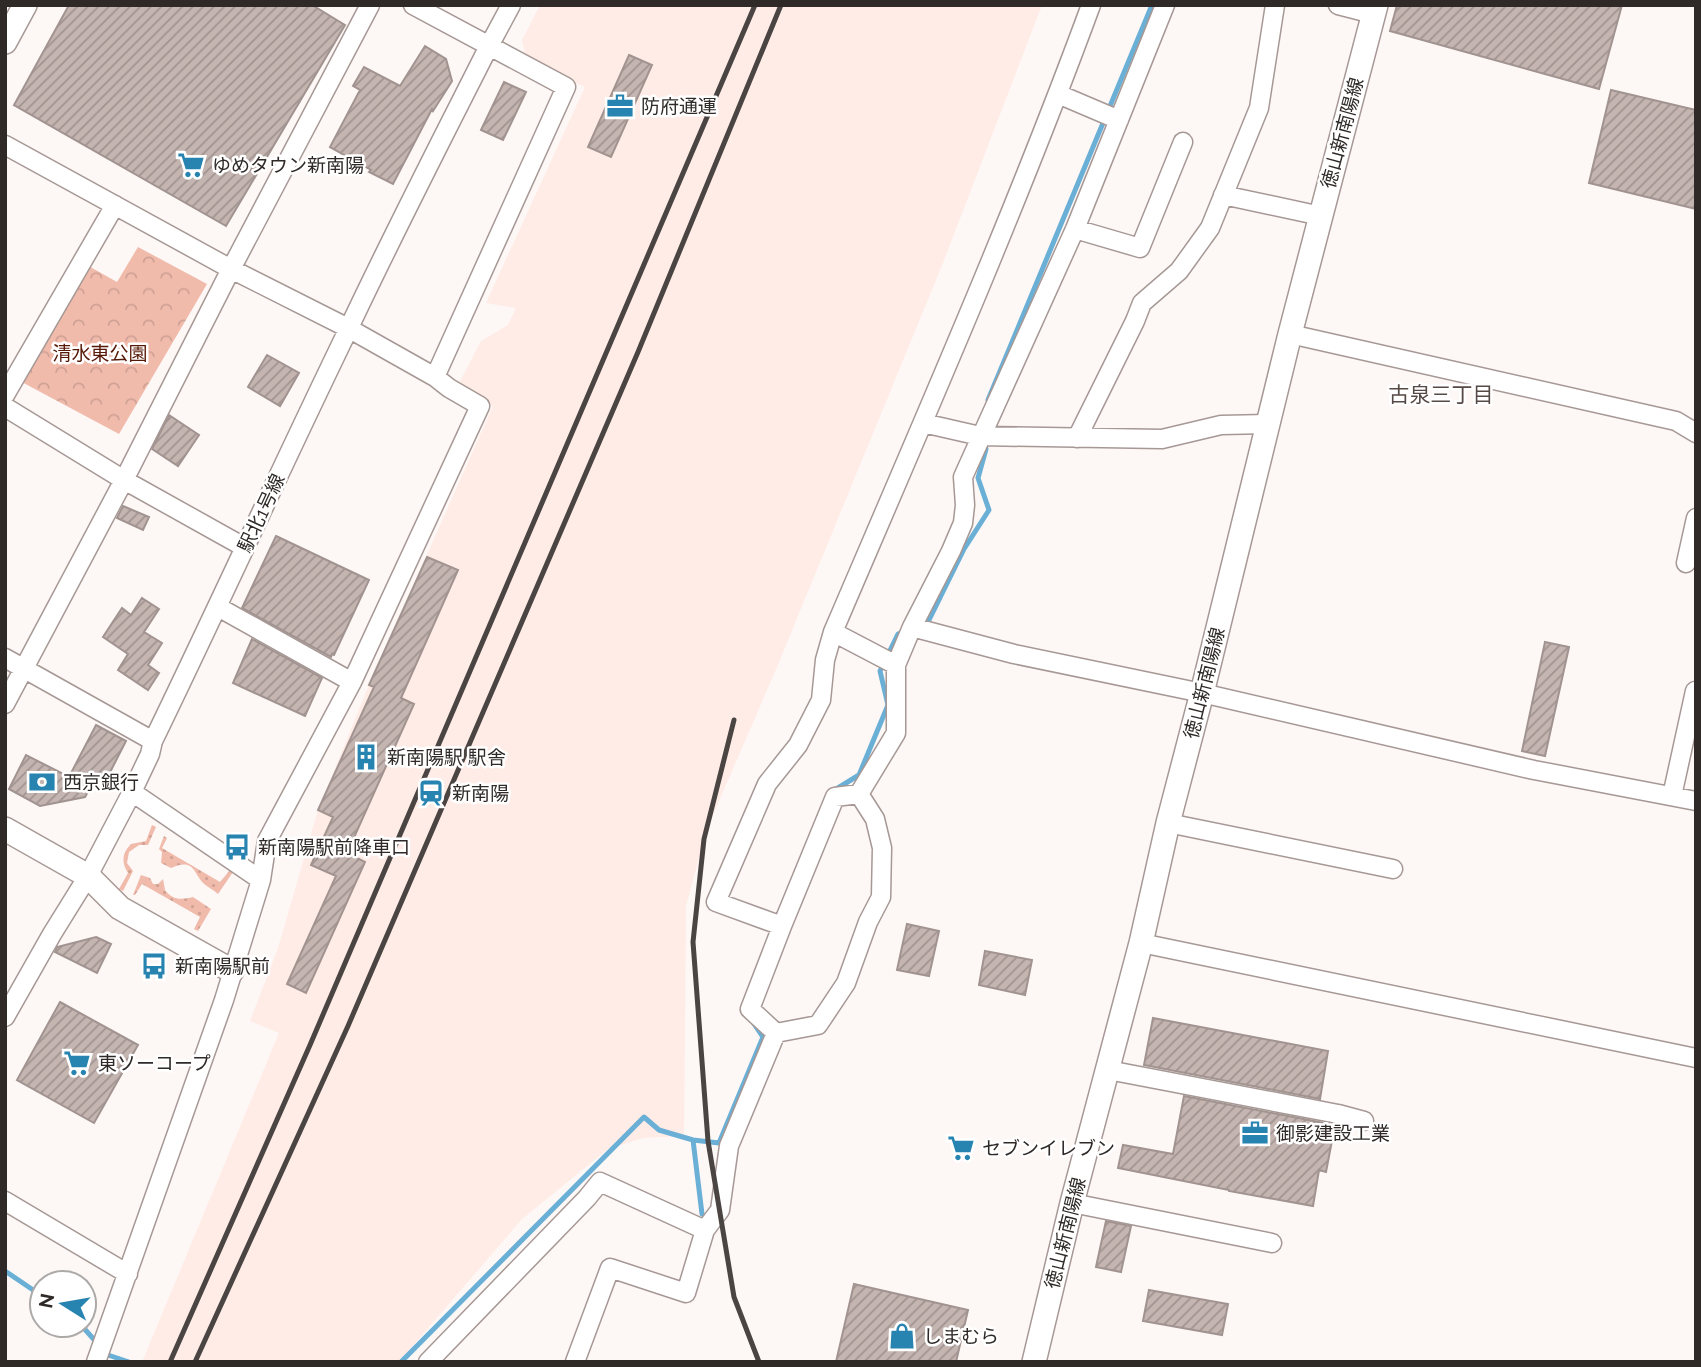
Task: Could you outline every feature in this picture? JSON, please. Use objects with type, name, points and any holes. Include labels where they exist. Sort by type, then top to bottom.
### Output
[{"type":"main road","points":[[5,42],[25,5]]},
{"type":"main road","name":"徳山新南陽線","points":[[1034,1362],[1072,1203],[1141,943],[1168,823],[1290,334],[1374,10]]},
{"type":"main road","points":[[5,829],[88,876],[120,908],[232,971]]},
{"type":"street","points":[[5,704],[124,480],[230,268],[370,5]]},
{"type":"street","points":[[413,5],[566,87],[435,377]]},
{"type":"street","name":"駅北1号線","points":[[5,1017],[88,876],[132,792],[150,754],[153,741],[348,328],[511,5]]},
{"type":"street","points":[[782,926],[716,902],[767,784],[798,745],[821,700],[825,660],[834,632],[1058,94],[1091,5]]},
{"type":"street","points":[[859,794],[896,733],[896,665],[963,523],[963,477],[1075,229],[1165,5]]},
{"type":"street","points":[[1077,438],[1142,303],[1179,271],[1210,228],[1259,108],[1275,5]]},
{"type":"street","points":[[1338,5],[1374,10]]},
{"type":"street","points":[[1058,94],[1119,120]]},
{"type":"street","points":[[1075,229],[1140,248],[1183,142]]},
{"type":"street","points":[[5,145],[230,268],[348,328],[480,406],[352,682],[267,841],[261,880],[224,1000],[96,1362]]},
{"type":"street","points":[[1223,195],[1321,216]]},
{"type":"street","points":[[5,395],[115,205]]},
{"type":"street","points":[[1290,334],[1676,421],[1696,433]]},
{"type":"street","points":[[5,407],[124,480],[244,547]]},
{"type":"street","points":[[923,423],[980,436],[1161,439],[1221,425],[1268,424]]},
{"type":"street","points":[[1686,563],[1696,518]]},
{"type":"street","points":[[218,607],[352,682]]},
{"type":"street","points":[[912,627],[1014,654],[1202,693],[1534,770],[1696,801]]},
{"type":"street","points":[[834,632],[896,665]]},
{"type":"street","points":[[5,658],[153,741]]},
{"type":"street","points":[[1672,796],[1695,691]]},
{"type":"street","points":[[132,792],[261,880]]},
{"type":"street","points":[[776,1033],[750,1009],[835,797],[859,794]]},
{"type":"street","points":[[776,1033],[818,1025],[846,983],[868,922],[881,897],[881,848],[875,819],[859,794]]},
{"type":"street","points":[[1168,823],[1393,869]]},
{"type":"street","points":[[1141,943],[1696,1058]]},
{"type":"street","points":[[575,1362],[610,1268],[686,1293],[705,1230],[720,1210],[729,1146],[776,1033]]},
{"type":"street","points":[[1108,1070],[1364,1121]]},
{"type":"street","points":[[428,1362],[600,1182],[705,1230]]},
{"type":"street","points":[[5,1200],[128,1274]]},
{"type":"street","points":[[1072,1203],[1272,1243]]},
{"type":"shaded area","points":[[540,5],[1042,5],[943,263],[777,667],[707,829],[686,906],[684,1136],[643,1138],[608,1149],[522,1219],[399,1362],[142,1362],[279,1033],[250,1021],[278,948],[318,810],[369,685],[493,406],[457,387],[481,341],[508,325],[516,308],[486,303],[585,87],[527,62],[522,40]]},
{"type":"green space","name":"清水東公園","points":[[138,247],[207,284],[119,434],[18,380],[85,264],[117,282]]},
{"type":"green space","points":[[152,825],[156,827],[148,845],[139,845],[129,852],[127,863],[133,871],[123,891],[119,889],[128,873],[124,865],[126,851],[131,844],[146,841]]},
{"type":"green space","points":[[164,836],[167,838],[162,848],[220,882],[230,870],[233,872],[218,894],[203,883],[189,865],[171,868],[161,863],[162,852],[159,849]]},
{"type":"green space","points":[[141,875],[150,878],[153,884],[158,884],[163,879],[165,890],[171,896],[181,899],[193,897],[211,909],[198,931],[194,929],[200,917],[142,884],[133,895]]},
{"type":"building","name":"ゆめタウン新南陽","points":[[69,5],[312,5],[345,25],[226,226],[14,105]]},
{"type":"building","points":[[1397,5],[1622,5],[1599,89],[1390,31]]},
{"type":"building","points":[[425,46],[446,59],[452,81],[433,111],[432,109],[393,184],[330,147],[360,90],[353,86],[364,67],[400,86]]},
{"type":"building","name":"防府通運","points":[[629,55],[652,65],[611,157],[588,147]]},
{"type":"building","points":[[504,82],[526,92],[503,140],[481,130]]},
{"type":"building","points":[[1611,90],[1696,110],[1696,209],[1589,183]]},
{"type":"building","points":[[267,355],[299,373],[280,406],[248,387]]},
{"type":"building","points":[[169,415],[199,435],[178,466],[152,449]]},
{"type":"building","points":[[123,506],[149,517],[143,530],[117,518]]},
{"type":"building","points":[[276,536],[369,580],[331,657],[242,608]]},
{"type":"building","name":"新南陽駅 駅舎","points":[[427,557],[458,570],[401,698],[414,704],[347,853],[365,862],[306,993],[287,984],[336,876],[311,865],[333,817],[318,810],[374,687],[369,685]]},
{"type":"building","points":[[142,598],[159,609],[144,632],[162,643],[148,665],[159,673],[148,690],[118,670],[128,654],[103,637],[122,608],[131,615]]},
{"type":"building","points":[[252,639],[322,678],[305,716],[233,683]]},
{"type":"building","points":[[1545,642],[1569,647],[1545,756],[1522,751]]},
{"type":"building","points":[[96,725],[126,741],[104,784],[95,779],[85,797],[40,806],[9,789],[26,755],[69,777]]},
{"type":"building","points":[[907,924],[939,931],[929,976],[897,970]]},
{"type":"building","points":[[96,937],[111,944],[97,973],[55,952],[57,947]]},
{"type":"building","points":[[985,951],[1032,960],[1025,995],[979,985]]},
{"type":"building","name":"東ソーコープ","points":[[60,1002],[138,1045],[94,1123],[17,1080]]},
{"type":"building","points":[[1153,1018],[1328,1051],[1320,1099],[1144,1065]]},
{"type":"building","points":[[1184,1096],[1335,1125],[1326,1172],[1319,1170],[1313,1206],[1118,1168],[1123,1145],[1173,1154]]},
{"type":"building","points":[[1106,1221],[1131,1226],[1121,1272],[1096,1267]]},
{"type":"building","name":"しまむら","points":[[854,1284],[968,1310],[956,1362],[836,1362]]},
{"type":"building","points":[[1149,1290],[1228,1304],[1222,1335],[1143,1321]]},
{"type":"waterway","points":[[988,400],[1152,5]]},
{"type":"waterway","points":[[920,624],[929,620],[964,549],[989,510],[978,478],[985,444]]},
{"type":"waterway","points":[[833,791],[859,775],[888,705],[880,671],[898,634],[905,631]]},
{"type":"waterway","points":[[401,1362],[644,1117],[659,1130],[693,1140],[719,1143],[763,1037],[753,1022]]},
{"type":"waterway","points":[[693,1140],[702,1214]]},
{"type":"waterway","points":[[5,1271],[28,1287]]},
{"type":"waterway","points":[[94,1339],[98,1344]]},
{"type":"waterway","points":[[104,1351],[129,1362]]},
{"type":"railway","points":[[170,1362],[310,1045],[755,5]]},
{"type":"railway","points":[[195,1362],[348,1026],[638,352],[781,5]]},
{"type":"railway","points":[[734,720],[704,839],[693,942],[708,1141],[734,1297],[759,1362]]},
{"type":"place","name":"防府通運","points":[[620,106]]},
{"type":"place","name":"ゆめタウン新南陽","points":[[191,165]]},
{"type":"place","name":"新南陽駅 駅舎","points":[[366,757]]},
{"type":"place","name":"西京銀行","points":[[42,782]]},
{"type":"place","name":"新南陽","points":[[431,793]]},
{"type":"place","name":"新南陽駅前降車口","points":[[237,847]]},
{"type":"place","name":"新南陽駅前","points":[[154,966]]},
{"type":"place","name":"東ソーコープ","points":[[77,1063]]},
{"type":"place","name":"御影建設工業","points":[[1255,1133]]},
{"type":"place","name":"セブンイレブン","points":[[961,1148]]},
{"type":"place","name":"しまむら","points":[[902,1336]]},
{"type":"district","name":"古泉三丁目","points":[[1441,395]]}]
